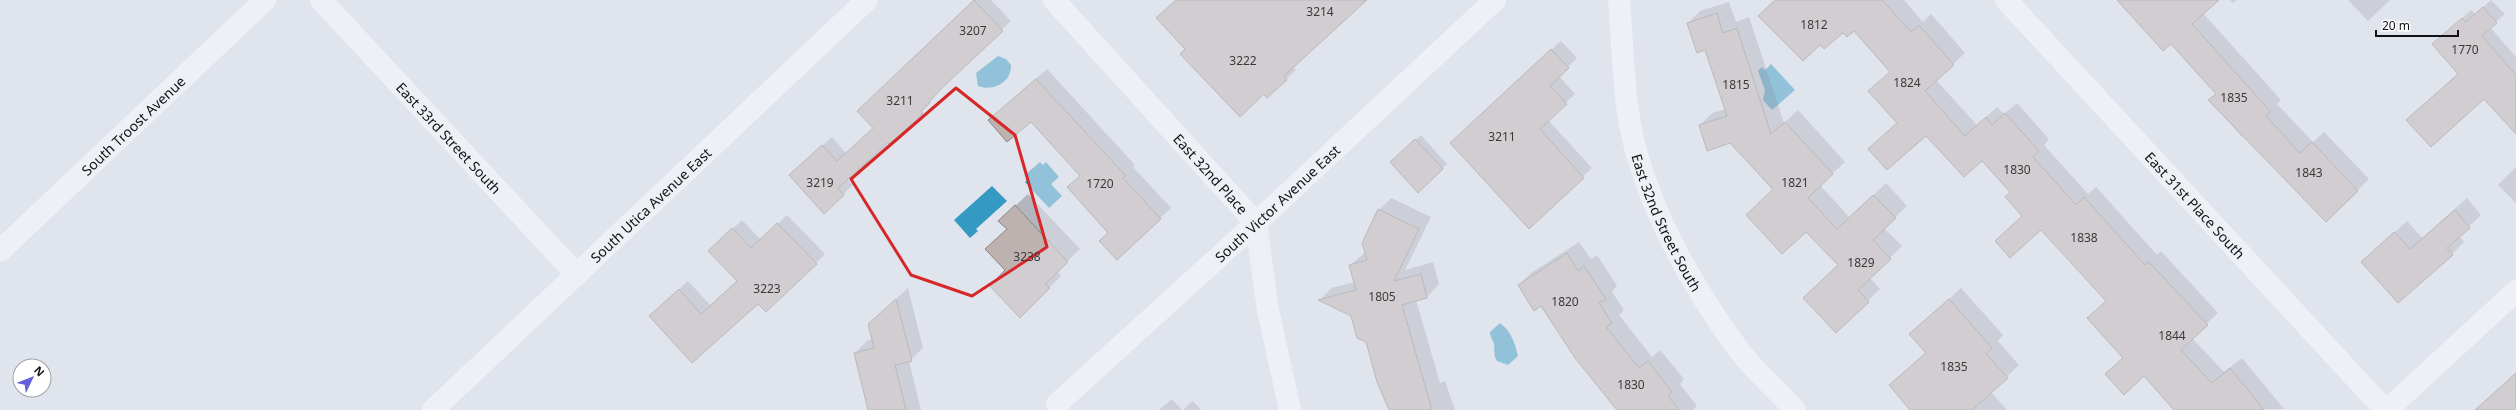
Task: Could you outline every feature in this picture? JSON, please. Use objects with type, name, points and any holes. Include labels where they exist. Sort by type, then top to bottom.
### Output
[{"type":"street","name":"South Troost Avenue","points":[[0,251],[265,0]]},
{"type":"street","name":"East 33rd Street South","points":[[321,0],[577,275]]},
{"type":"street","name":"South Utica Avenue East","points":[[433,410],[867,0]]},
{"type":"street","name":"East 32nd Place","points":[[1054,0],[1256,223],[1268,310],[1290,410]]},
{"type":"street","name":"South Victor Avenue East","points":[[1057,404],[1256,223],[1495,0]]},
{"type":"street","name":"East 32nd Street South","points":[[1619,0],[1627,92],[1635,146],[1670,240],[1702,297],[1742,354],[1795,410]]},
{"type":"street","name":"East 31st Place South","points":[[2006,0],[2386,410]]},
{"type":"street","points":[[2386,410],[2516,291]]},
{"type":"highlighted area","points":[[956,88],[1015,135],[1047,247],[972,296],[911,275],[851,179]]},
{"type":"water","points":[[998,56],[1006,59],[1011,65],[1009,76],[1001,84],[990,88],[978,86],[976,73]]},
{"type":"water","points":[[1771,64],[1795,90],[1772,110],[1763,100],[1765,90],[1758,71],[1762,67],[1765,70]]},
{"type":"water","points":[[1040,162],[1043,165],[1046,162],[1059,177],[1051,184],[1062,196],[1049,208],[1025,182],[1029,179],[1025,175]]},
{"type":"water","points":[[992,186],[1007,201],[976,229],[978,231],[970,238],[954,220]]},
{"type":"water","points":[[1500,323],[1504,326],[1512,338],[1518,356],[1508,365],[1497,361],[1494,344],[1490,334],[1490,332]]},
{"type":"building","points":[[974,0],[1003,31],[942,88],[921,111],[923,113],[890,145],[888,143],[838,188],[844,195],[824,214],[789,175],[822,145],[837,161],[873,128],[857,111]]},
{"type":"building","points":[[1176,0],[1367,0],[1284,76],[1287,80],[1267,98],[1264,94],[1240,117],[1180,54],[1185,49],[1156,18]]},
{"type":"building","points":[[1775,0],[1882,0],[1911,32],[1919,25],[1954,65],[1925,91],[1965,136],[1986,117],[1992,125],[2005,113],[2039,151],[2033,157],[2076,205],[2084,197],[2145,265],[2149,262],[2208,325],[2181,350],[2212,383],[2230,368],[2264,410],[2174,410],[2144,376],[2124,395],[2105,374],[2123,358],[2087,318],[2106,301],[2041,230],[2010,258],[1995,241],[2022,216],[2005,197],[2010,192],[1982,161],[1964,177],[1926,136],[1887,170],[1868,149],[1897,123],[1868,91],[1890,72],[1854,31],[1847,37],[1843,33],[1824,49],[1820,45],[1803,61],[1758,16]]},
{"type":"building","points":[[2117,0],[2219,0],[2192,24],[2271,112],[2266,116],[2300,153],[2312,142],[2358,191],[2326,222],[2208,100],[2216,94],[2171,44],[2163,51]]},
{"type":"building","points":[[2483,7],[2497,23],[2482,36],[2516,75],[2516,134],[2484,99],[2431,147],[2406,120],[2458,74],[2432,44],[2462,18],[2466,22]]},
{"type":"building","points":[[1717,13],[1723,33],[1737,28],[1771,134],[1785,122],[1833,174],[1808,198],[1837,229],[1873,195],[1896,218],[1873,240],[1891,259],[1858,290],[1869,302],[1836,333],[1803,298],[1838,265],[1806,232],[1782,254],[1746,215],[1773,189],[1730,143],[1707,151],[1699,125],[1727,116],[1705,50],[1697,53],[1687,23]]},
{"type":"building","points":[[1551,49],[1569,68],[1550,86],[1567,104],[1540,129],[1584,178],[1529,229],[1450,143]]},
{"type":"building","points":[[1036,79],[1126,176],[1123,178],[1161,219],[1117,260],[1099,241],[1108,233],[1067,187],[1080,176],[1031,122],[1007,142],[988,120]]},
{"type":"building","points":[[1415,139],[1443,169],[1418,193],[1390,162]]},
{"type":"building","points":[[1015,205],[1068,262],[1045,284],[1050,288],[1020,318],[990,286],[1005,270],[985,249],[1007,229],[998,221]]},
{"type":"building","points":[[1378,209],[1419,229],[1394,281],[1421,274],[1427,298],[1402,305],[1432,410],[1389,410],[1377,382],[1366,342],[1357,338],[1351,316],[1318,300],[1356,290],[1349,265],[1367,260],[1362,243]]},
{"type":"building","points":[[2455,210],[2470,228],[2447,248],[2453,255],[2398,303],[2361,262],[2394,232],[2410,249]]},
{"type":"building","points":[[777,223],[817,264],[766,312],[758,304],[692,363],[649,316],[679,289],[701,314],[737,281],[708,251],[732,228],[751,248]]},
{"type":"building","points":[[1567,253],[1578,271],[1584,266],[1606,299],[1599,303],[1612,323],[1606,327],[1639,368],[1648,361],[1672,392],[1668,396],[1679,410],[1617,410],[1575,358],[1541,306],[1534,311],[1518,285]]},
{"type":"building","points":[[896,299],[912,361],[895,365],[906,410],[868,410],[854,353],[874,348],[868,324]]},
{"type":"building","points":[[1949,299],[1992,348],[1986,354],[2008,378],[1972,410],[1910,410],[1889,385],[1926,353],[1909,334]]},
{"type":"building","points":[[2516,373],[2516,410],[2475,410]]}]
